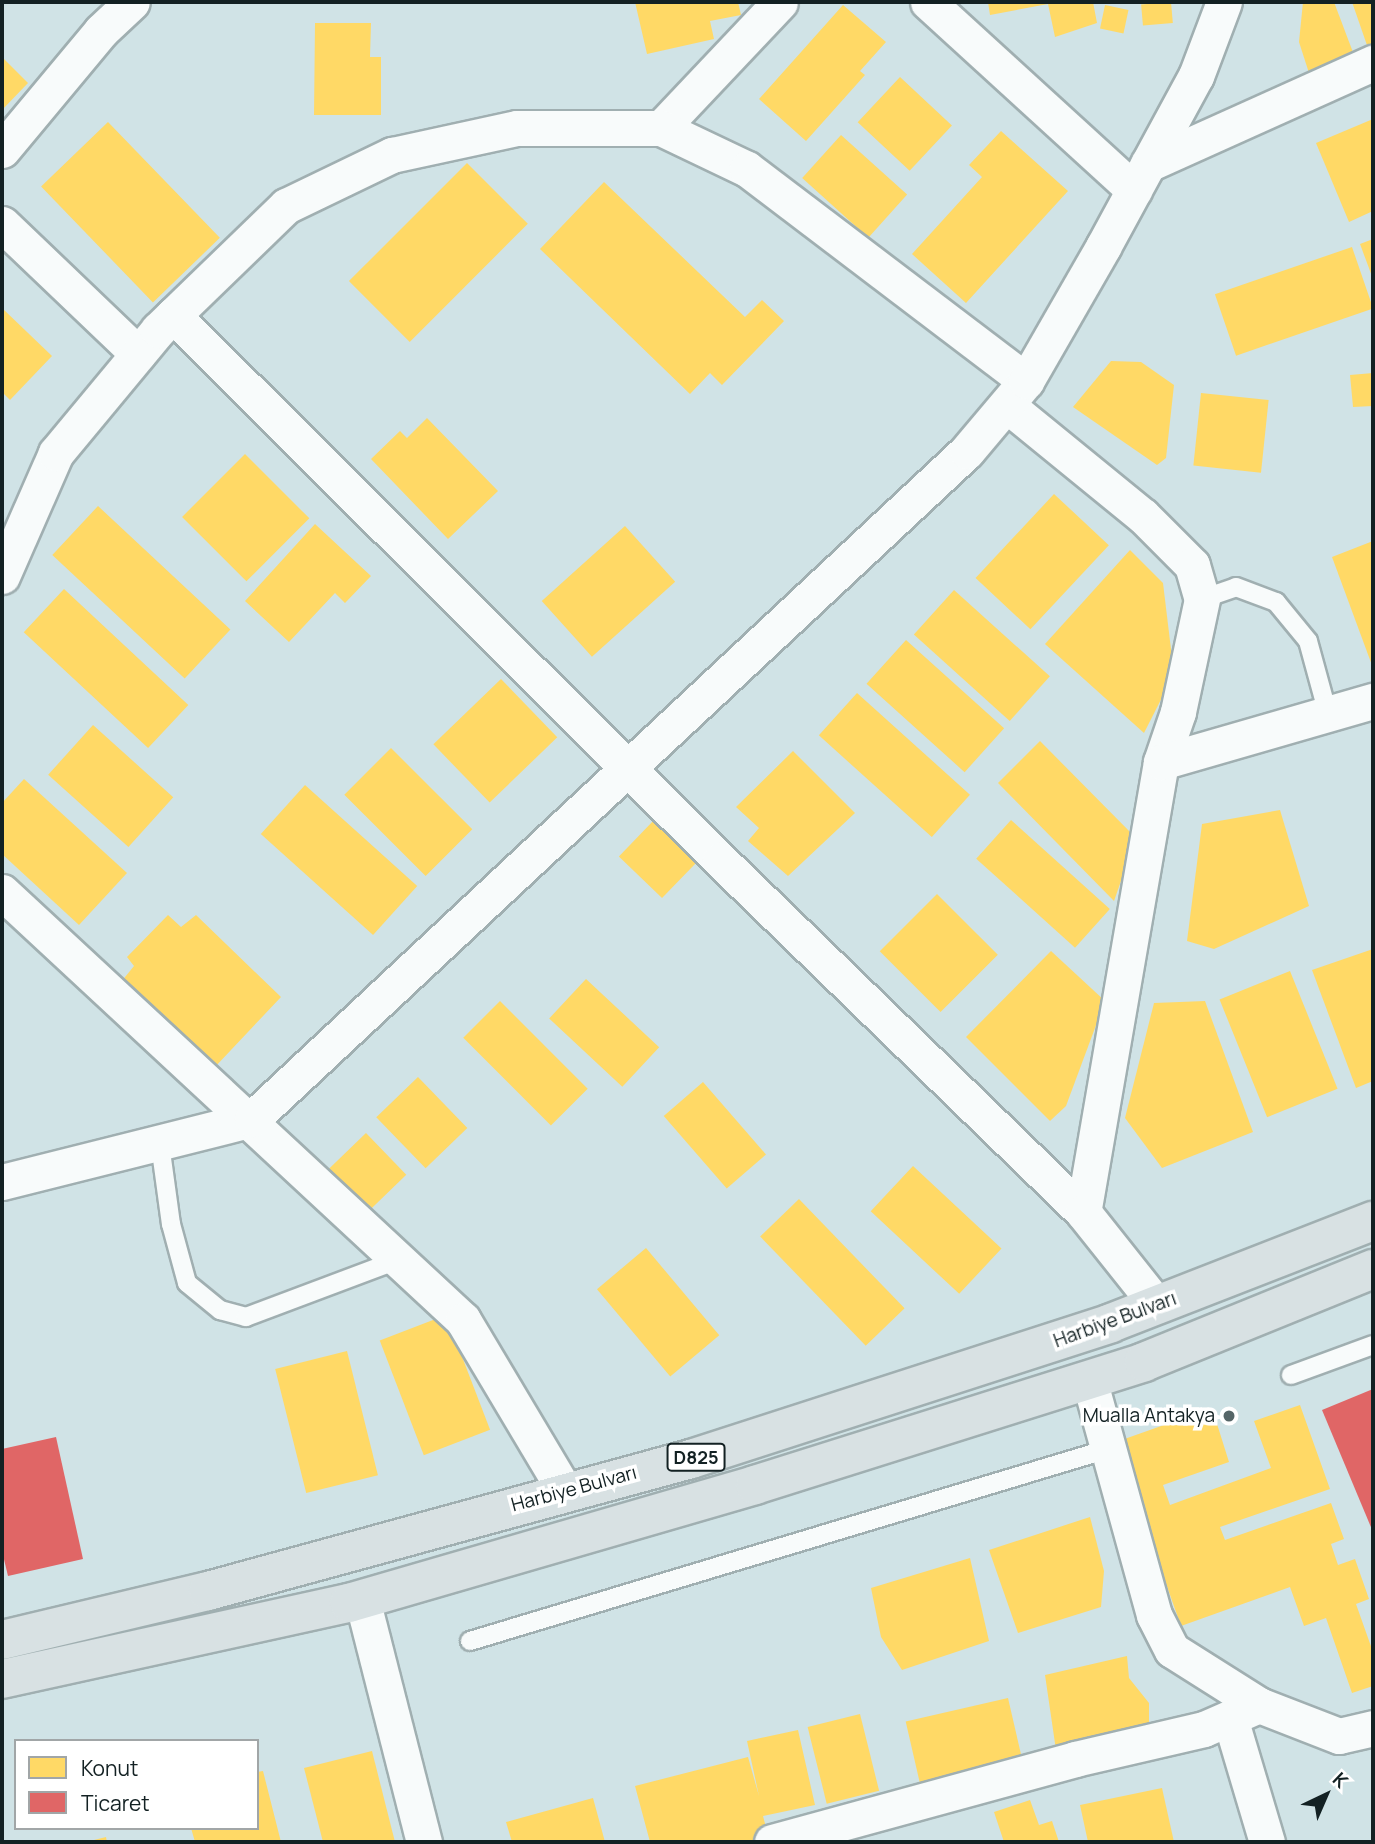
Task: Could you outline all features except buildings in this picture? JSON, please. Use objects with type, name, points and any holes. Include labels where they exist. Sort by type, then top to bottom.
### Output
[{"type":"main road","name":"Harbiye Bulvarı","points":[[2,1640],[208,1591],[565,1490],[691,1459],[1157,1305],[1373,1221]]},
{"type":"main road","name":"D825","points":[[2,1679],[362,1599],[755,1485],[1144,1362],[1373,1269]]},
{"type":"street","points":[[2,150],[101,31],[132,2]]},
{"type":"street","points":[[660,128],[779,2]]},
{"type":"street","points":[[928,2],[1141,177]]},
{"type":"street","points":[[2,1182],[252,1119],[967,451],[1017,393],[1141,177],[1196,76],[1224,2]]},
{"type":"street","points":[[1141,177],[1373,63]]},
{"type":"street","points":[[2,576],[56,453],[173,315],[286,205],[392,155],[517,128],[660,128],[747,169],[1017,393],[1192,565],[1202,598],[1178,712],[1161,762],[1083,1212]]},
{"type":"street","points":[[2,224],[138,354]]},
{"type":"street","points":[[173,315],[1083,1212],[1157,1305]]},
{"type":"street","points":[[1161,762],[1373,701]]},
{"type":"street","points":[[2,892],[252,1119],[395,1261],[463,1320],[565,1490]]},
{"type":"street","points":[[1089,1379],[1154,1615],[1172,1650],[1244,1711],[1339,1736],[1373,1728]]},
{"type":"street","points":[[362,1599],[424,1842]]},
{"type":"street","points":[[772,1842],[1075,1759],[1203,1729],[1244,1711]]},
{"type":"street","points":[[1244,1711],[1267,1842]]},
{"type":"lane","points":[[1202,598],[1236,587],[1276,602],[1308,641],[1328,713]]},
{"type":"lane","points":[[160,1144],[171,1224],[187,1283],[220,1310],[246,1317],[395,1261]]},
{"type":"lane","points":[[1291,1375],[1373,1345]]},
{"type":"lane","points":[[470,1642],[1108,1449]]},
{"type":"place","name":"Mualla Antakya","points":[[1229,1416]]}]
